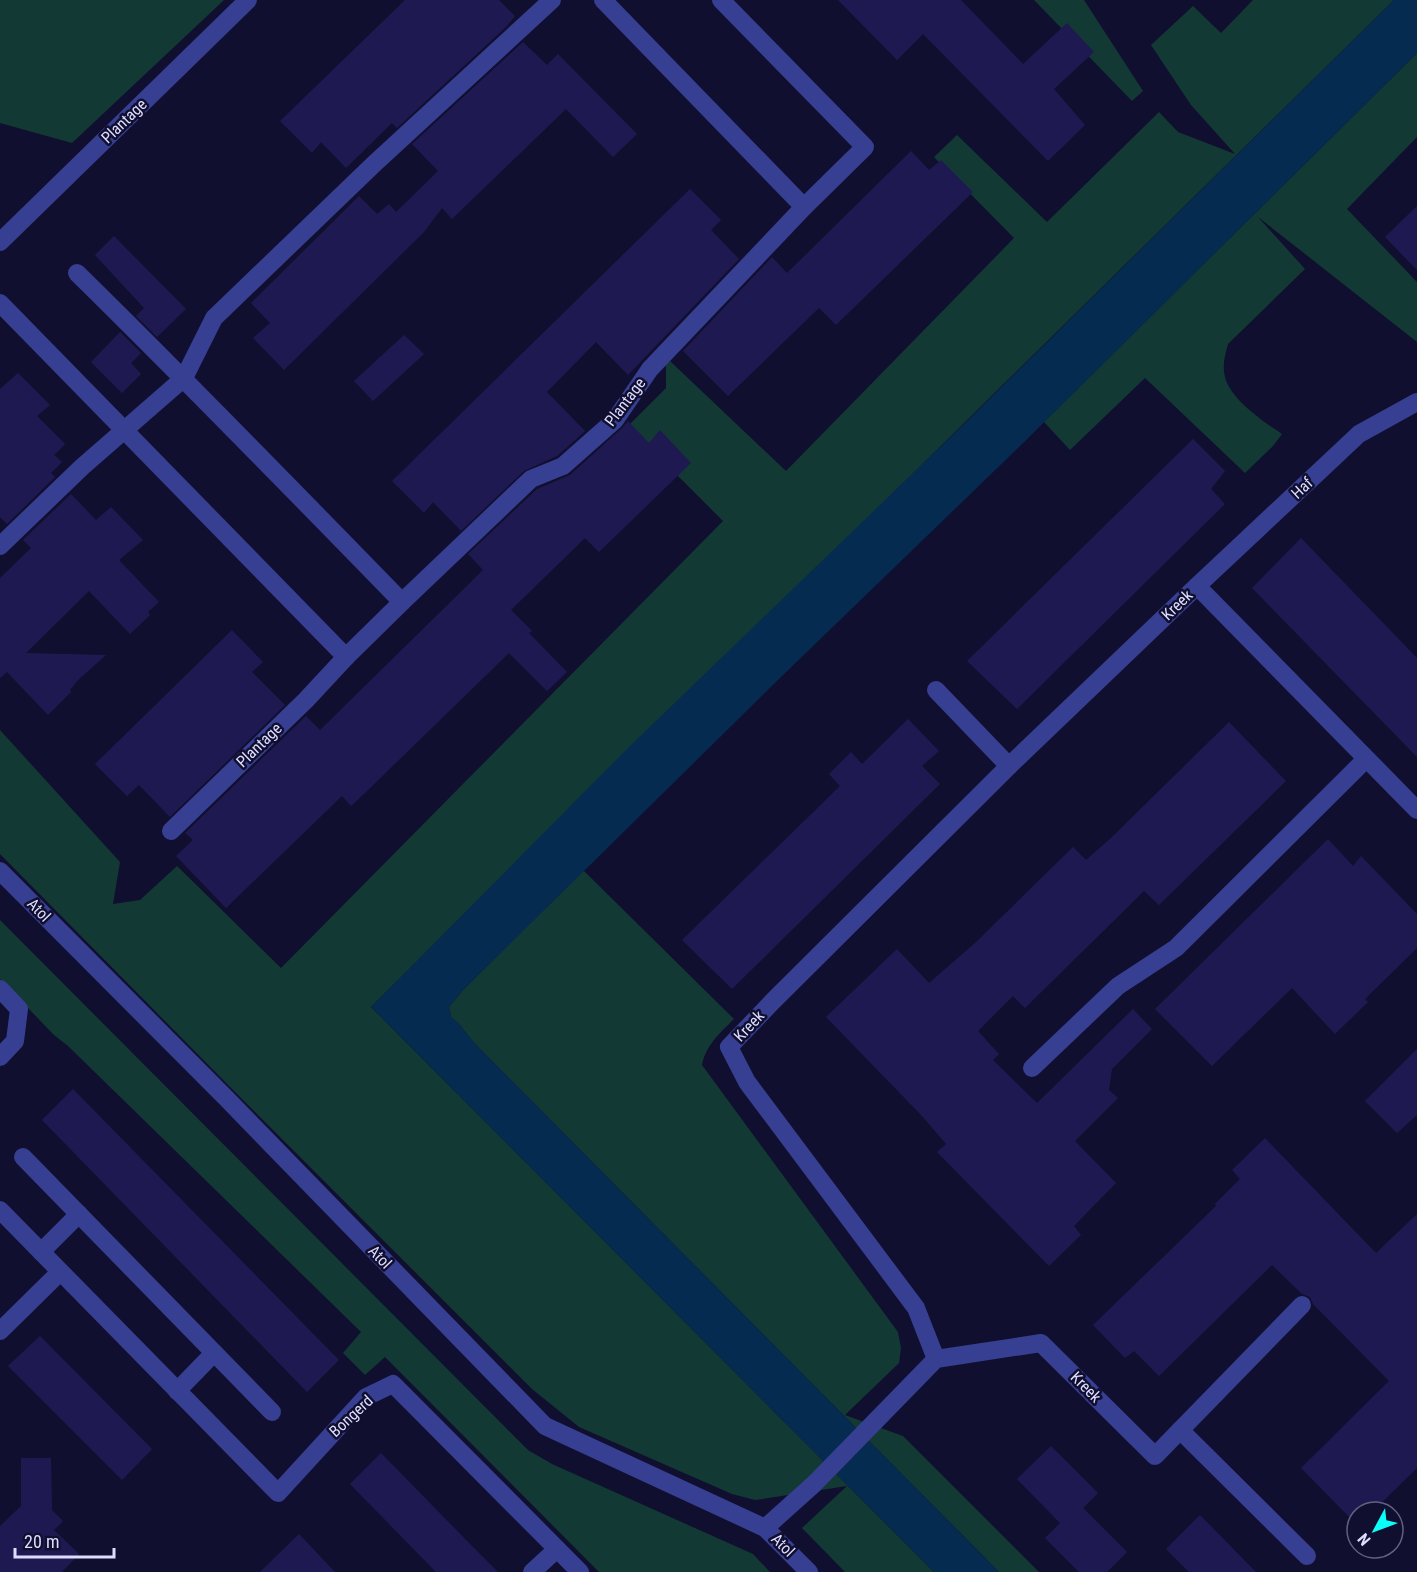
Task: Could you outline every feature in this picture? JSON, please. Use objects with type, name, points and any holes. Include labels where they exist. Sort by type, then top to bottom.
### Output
[{"type":"street","name":"Plantage","points":[[0,242],[248,0]]},
{"type":"street","points":[[0,546],[124,429],[184,378],[214,318],[374,164],[552,0]]},
{"type":"street","points":[[603,0],[804,207]]},
{"type":"street","name":"Plantage","points":[[171,831],[531,478],[563,466],[615,420],[650,369],[804,207],[865,147],[721,0]]},
{"type":"street","points":[[77,273],[184,378],[259,458],[402,602]]},
{"type":"street","points":[[0,303],[346,657]]},
{"type":"street","name":"Haf","points":[[1197,586],[1359,434],[1417,402]]},
{"type":"street","name":"Kreek","points":[[1302,1305],[1155,1456],[1041,1343],[936,1359],[916,1308],[747,1082],[729,1047],[772,1001],[1009,766],[1197,586],[1417,810]]},
{"type":"street","points":[[936,690],[1009,766]]},
{"type":"street","points":[[1032,1068],[1118,986],[1176,948],[1366,759]]},
{"type":"street","name":"Atol","points":[[0,871],[226,1098],[545,1426],[765,1528],[809,1572]]},
{"type":"street","points":[[0,990],[19,1009],[15,1041],[0,1057]]},
{"type":"street","points":[[23,1157],[272,1412]]},
{"type":"street","name":"Bongerd","points":[[0,1210],[278,1493],[366,1397],[393,1384],[580,1572]]},
{"type":"street","points":[[41,1252],[79,1214]]},
{"type":"street","points":[[0,1331],[60,1272]]},
{"type":"street","points":[[177,1391],[214,1353]]},
{"type":"street","points":[[765,1528],[814,1484],[936,1359]]},
{"type":"street","points":[[1180,1430],[1307,1556]]},
{"type":"street","points":[[532,1572],[557,1549]]},
{"type":"green space","points":[[0,0],[224,0],[72,143],[0,123]]},
{"type":"green space","points":[[1034,0],[1084,0],[1143,91],[1132,101]]},
{"type":"green space","points":[[1253,0],[1394,0],[371,1007],[934,1572],[845,1572],[802,1528],[847,1486],[755,1500],[732,1494],[579,1427],[532,1389],[0,854],[0,730],[120,862],[113,904],[140,900],[177,866],[281,968],[723,521],[628,426],[666,388],[666,365],[670,361],[786,471],[1014,238],[934,157],[957,135],[1047,222],[1159,112],[1178,132],[1235,154],[1191,105],[1151,45],[1193,6],[1221,33]]},
{"type":"green space","points":[[1417,53],[1417,137],[1347,209],[1417,282],[1417,342],[1258,217],[1305,269],[1228,344],[1224,369],[1228,385],[1240,402],[1282,434],[1273,446],[1245,473],[1145,378],[1070,450],[1044,422]]},
{"type":"green space","points":[[583,870],[734,1019],[710,1045],[702,1065],[898,1332],[901,1348],[899,1363],[845,1415],[903,1436],[1039,1572],[999,1572],[474,1043],[451,1017],[449,1007],[462,991]]},
{"type":"green space","points":[[0,920],[528,1450],[552,1464],[753,1554],[770,1572],[599,1572],[385,1357],[365,1375],[343,1353],[361,1332],[68,1046],[54,1035],[0,979]]},
{"type":"water","points":[[1394,0],[1417,0],[1417,53],[1018,448],[462,991],[449,1007],[451,1017],[474,1043],[999,1572],[934,1572],[371,1007],[628,748],[966,422]]},
{"type":"building","points":[[405,0],[499,0],[515,16],[397,128],[392,123],[346,168],[321,142],[312,153],[280,121]]},
{"type":"building","points":[[838,0],[961,0],[1023,64],[1067,23],[1094,52],[1054,89],[1085,125],[1048,161],[923,34],[897,60]]},
{"type":"building","points":[[523,42],[547,65],[558,54],[637,134],[613,157],[566,109],[452,219],[442,208],[424,232],[284,370],[253,338],[270,323],[251,303],[359,196],[377,214],[389,204],[396,212],[438,171],[412,144]]},
{"type":"building","points":[[911,151],[929,170],[941,160],[973,192],[836,325],[819,308],[728,396],[683,351],[772,257],[787,273]]},
{"type":"building","points":[[690,189],[721,220],[711,230],[739,259],[628,375],[596,342],[547,392],[585,431],[557,456],[524,471],[461,531],[433,502],[424,513],[392,481]]},
{"type":"building","points":[[1417,206],[1417,270],[1385,237]]},
{"type":"building","points":[[114,236],[186,309],[157,337],[136,316],[144,308],[95,255]]},
{"type":"building","points":[[120,332],[141,353],[131,363],[141,374],[122,393],[91,362]]},
{"type":"building","points":[[404,335],[424,354],[373,401],[354,381]]},
{"type":"building","points":[[18,373],[50,405],[37,416],[65,444],[54,455],[62,462],[51,473],[55,477],[7,524],[0,517],[0,389]]},
{"type":"building","points":[[628,421],[649,443],[660,430],[691,463],[599,552],[585,538],[511,610],[532,631],[529,633],[567,672],[547,691],[509,653],[351,806],[342,796],[226,908],[176,856],[193,840],[185,833],[306,716],[320,730],[483,570],[468,554],[537,489],[570,475]]},
{"type":"building","points":[[1193,439],[1225,471],[1211,489],[1225,504],[1017,709],[967,661]]},
{"type":"building","points":[[71,494],[96,520],[111,507],[143,540],[119,560],[159,602],[148,612],[150,615],[130,634],[89,591],[26,653],[106,655],[78,680],[70,690],[71,692],[48,715],[7,672],[0,678],[0,578],[31,548],[23,540]]},
{"type":"building","points":[[1301,538],[1417,658],[1417,757],[1252,588]]},
{"type":"building","points":[[232,630],[263,662],[252,672],[285,705],[170,817],[139,785],[127,796],[95,764]]},
{"type":"building","points":[[908,719],[939,751],[922,766],[940,784],[732,989],[682,940],[840,786],[829,774],[851,752],[862,764]]},
{"type":"building","points":[[1229,722],[1286,781],[1159,905],[1144,891],[1025,1008],[1013,996],[978,1031],[999,1054],[993,1060],[1037,1103],[1133,1009],[1152,1029],[1112,1069],[1109,1090],[1118,1098],[1075,1141],[1116,1183],[1074,1226],[1081,1235],[1049,1266],[937,1152],[946,1144],[826,1017],[897,949],[929,983],[975,943],[1073,847],[1086,860]]},
{"type":"building","points":[[1328,839],[1353,866],[1361,856],[1417,914],[1417,948],[1365,999],[1368,1002],[1335,1034],[1292,988],[1212,1066],[1155,1009]]},
{"type":"building","points":[[1417,1049],[1417,1115],[1397,1133],[1365,1101]]},
{"type":"building","points":[[73,1089],[339,1360],[307,1392],[42,1120]]},
{"type":"building","points":[[1265,1138],[1376,1253],[1417,1214],[1417,1468],[1384,1500],[1345,1500],[1345,1513],[1301,1468],[1389,1381],[1313,1304],[1310,1297],[1302,1294],[1272,1265],[1159,1376],[1134,1351],[1125,1358],[1093,1325],[1216,1206],[1215,1204],[1240,1179],[1232,1170]]},
{"type":"building","points":[[40,1336],[152,1449],[122,1480],[8,1366]]},
{"type":"building","points":[[1051,1446],[1098,1493],[1083,1508],[1127,1552],[1107,1572],[1079,1572],[1045,1538],[1060,1523],[1017,1479]]},
{"type":"building","points":[[381,1453],[498,1572],[436,1572],[350,1484]]},
{"type":"building","points":[[21,1458],[51,1458],[52,1510],[63,1521],[54,1530],[79,1554],[62,1572],[0,1572],[0,1526],[21,1506]]},
{"type":"building","points":[[1200,1515],[1256,1572],[1189,1572],[1166,1549]]},
{"type":"building","points":[[299,1534],[335,1572],[260,1572]]}]
